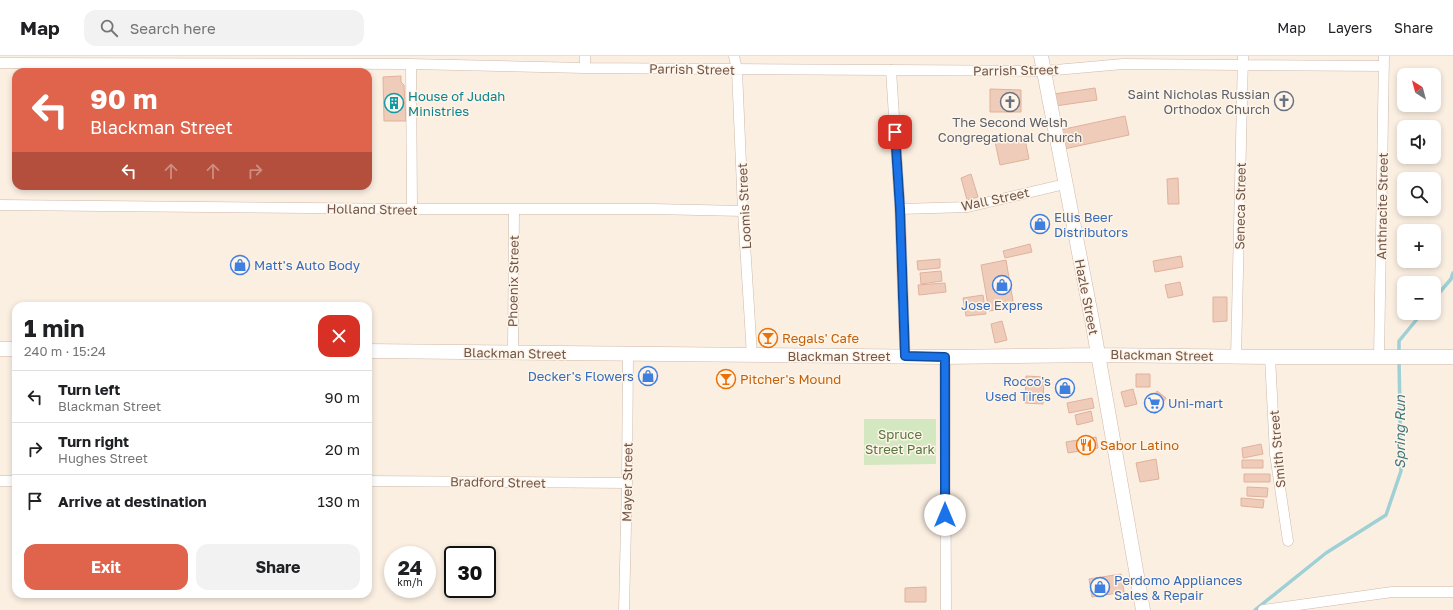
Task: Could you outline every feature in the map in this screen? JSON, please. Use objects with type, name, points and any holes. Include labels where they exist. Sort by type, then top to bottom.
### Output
[{"type":"main road","name":"Hazle Street","points":[[1041,56],[1092,320],[1143,610]]},
{"type":"main road","points":[[0,349],[12,349]]},
{"type":"main road","name":"Blackman Street","points":[[372,352],[513,352],[752,356],[945,357],[1098,355],[1453,357]]},
{"type":"street","points":[[585,56],[585,68]]},
{"type":"street","name":"Loomis Street","points":[[734,56],[737,70],[743,211],[752,356]]},
{"type":"street","name":"Parrish Street","points":[[0,63],[411,64],[737,70],[1044,71],[1122,64],[1243,60],[1384,61]]},
{"type":"street","name":"Seneca Street","points":[[1236,356],[1243,60]]},
{"type":"street","name":"Anthracite Street","points":[[1379,357],[1384,61]]},
{"type":"street","points":[[411,64],[412,209]]},
{"type":"street","points":[[892,70],[900,209],[905,356]]},
{"type":"street","name":"Wall Street","points":[[900,209],[968,207],[1066,184]]},
{"type":"street","name":"Holland Street","points":[[0,205],[743,211]]},
{"type":"street","name":"Phoenix Street","points":[[513,352],[514,210]]},
{"type":"street","name":"Mayer Street","points":[[624,610],[628,354]]},
{"type":"street","points":[[945,357],[946,610]]},
{"type":"street","name":"Smith Street","points":[[1270,357],[1275,454],[1288,541]]},
{"type":"street","points":[[0,481],[12,481]]},
{"type":"street","name":"Bradford Street","points":[[372,481],[627,483]]},
{"type":"street","points":[[1263,610],[1392,592],[1453,592]]},
{"type":"green space","name":"Spruce Street Park","points":[[864,419],[936,419],[936,464],[864,465]]},
{"type":"building","name":"House of Judah Ministries","points":[[401,76],[401,82],[404,85],[406,121],[384,121],[383,77]]},
{"type":"building","points":[[1095,88],[1097,100],[1055,106],[1054,94]]},
{"type":"building","points":[[990,89],[1021,90],[1021,112],[990,112]]},
{"type":"building","points":[[1125,116],[1129,135],[1064,149],[1060,130]]},
{"type":"building","points":[[1010,139],[1010,142],[1025,139],[1029,159],[1000,165],[995,142]]},
{"type":"building","points":[[971,174],[978,197],[967,200],[961,178]]},
{"type":"building","points":[[1178,178],[1179,204],[1168,204],[1167,179]]},
{"type":"building","points":[[1030,244],[1032,252],[1005,258],[1003,251]]},
{"type":"building","points":[[1181,256],[1183,267],[1155,272],[1153,261]]},
{"type":"building","points":[[940,259],[940,268],[918,270],[917,261]]},
{"type":"building","points":[[1006,260],[1014,307],[989,311],[981,265]]},
{"type":"building","points":[[941,271],[942,281],[921,284],[920,273]]},
{"type":"building","points":[[1180,282],[1183,295],[1168,298],[1165,285]]},
{"type":"building","points":[[945,283],[946,292],[919,295],[918,285]]},
{"type":"building","points":[[983,295],[986,314],[966,316],[963,298]]},
{"type":"building","points":[[1213,297],[1227,297],[1227,321],[1213,322]]},
{"type":"building","points":[[1002,321],[1007,340],[995,343],[991,324]]},
{"type":"building","points":[[1136,374],[1150,374],[1150,387],[1136,387]]},
{"type":"building","points":[[1026,376],[1044,377],[1043,404],[1025,403]]},
{"type":"building","points":[[1133,389],[1137,404],[1125,407],[1121,392]]},
{"type":"building","points":[[1157,391],[1166,398],[1155,414],[1146,408]]},
{"type":"building","points":[[1092,398],[1094,408],[1069,413],[1067,403]]},
{"type":"building","points":[[1091,411],[1093,421],[1077,425],[1075,415]]},
{"type":"building","points":[[1096,437],[1098,448],[1068,453],[1066,442]]},
{"type":"building","points":[[1261,444],[1263,454],[1243,458],[1242,448]]},
{"type":"building","points":[[1156,459],[1159,479],[1140,482],[1136,463]]},
{"type":"building","points":[[1242,460],[1263,460],[1263,468],[1242,468]]},
{"type":"building","points":[[1244,474],[1270,474],[1270,482],[1244,482]]},
{"type":"building","points":[[1247,487],[1268,488],[1267,497],[1247,496]]},
{"type":"building","points":[[1241,498],[1264,500],[1263,508],[1241,506]]},
{"type":"building","points":[[1121,574],[1124,592],[1092,597],[1089,579]]},
{"type":"building","points":[[926,587],[926,602],[905,602],[905,588]]},
{"type":"waterway","name":"Spring Run","points":[[1441,291],[1451,279],[1453,273]]},
{"type":"waterway","name":"Spring Run","points":[[1399,353],[1399,341],[1416,320]]},
{"type":"waterway","name":"Spring Run","points":[[1255,610],[1326,553],[1386,515],[1401,471],[1399,359]]},
{"type":"place","name":"Saint Nicholas Russian Orthodox Church","points":[[1284,101]]},
{"type":"place","name":"The Second Welsh Congregational Church","points":[[1010,102]]},
{"type":"place","name":"House of Judah Ministries","points":[[394,103]]},
{"type":"place","name":"Ellis Beer Distributors","points":[[1040,224]]},
{"type":"place","name":"Matt's Auto Body","points":[[240,265]]},
{"type":"place","name":"Jose Express","points":[[1002,285]]},
{"type":"place","name":"Regals' Cafe","points":[[768,338]]},
{"type":"place","name":"Decker's Flowers","points":[[648,376]]},
{"type":"place","name":"Pitcher's Mound","points":[[726,379]]},
{"type":"place","name":"Rocco's Used Tires","points":[[1065,388]]},
{"type":"place","name":"Uni-mart","points":[[1154,403]]},
{"type":"place","name":"Sabor Latino","points":[[1086,445]]},
{"type":"place","name":"Perdomo Appliances Sales & Repair","points":[[1100,587]]},
{"type":"route","points":[[895,132],[900,209],[905,356],[945,357],[945,515]]}]
